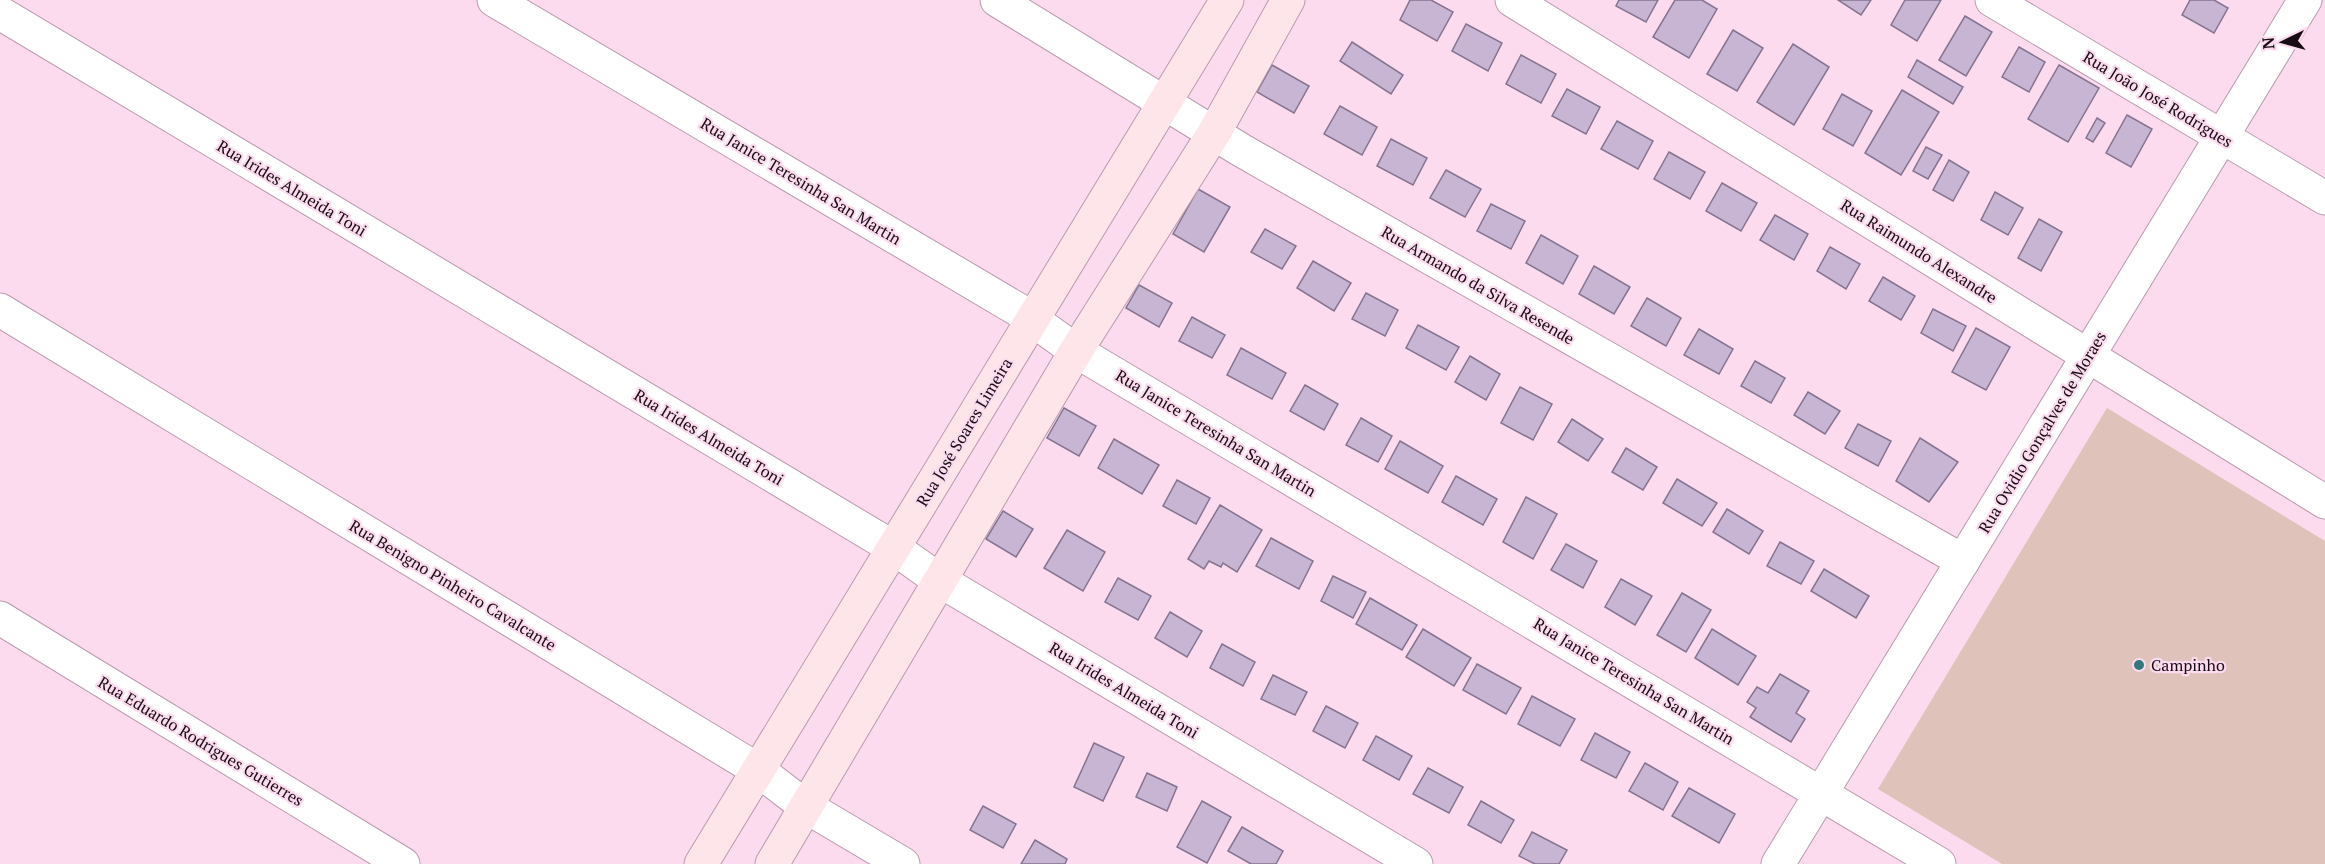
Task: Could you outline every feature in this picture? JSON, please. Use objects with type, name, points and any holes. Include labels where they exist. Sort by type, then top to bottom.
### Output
[{"type":"street","name":"Rua Janice Teresinha San Martin","points":[[494,0],[1034,319],[1076,351],[1939,864]]},
{"type":"street","name":"Rua Armando da Silva Resende","points":[[997,0],[1214,133],[1963,561]]},
{"type":"street","name":"Rua José Soares Limeira","points":[[701,864],[1227,0]]},
{"type":"street","points":[[772,864],[1076,351],[1214,133],[1288,0]]},
{"type":"street","name":"Rua Raimundo Alexandre","points":[[1512,0],[2325,502]]},
{"type":"street","name":"Rua João José Rodrigues","points":[[1992,0],[2325,198]]},
{"type":"street","name":"Rua Ovidio Gonçalves de Moraes","points":[[1778,864],[2305,0]]},
{"type":"street","name":"Rua Irides Almeida Toni","points":[[0,13],[894,548],[939,580],[1416,864]]},
{"type":"street","name":"Rua Benigno Pinheiro Cavalcante","points":[[0,310],[759,770],[806,806],[903,864]]},
{"type":"street","name":"Rua Eduardo Rodrigues Gutierres","points":[[0,618],[403,864]]},
{"type":"shaded area","name":"Campinho","points":[[2107,408],[2325,541],[2325,864],[2002,864],[1878,789]]},
{"type":"building","points":[[1410,0],[1431,0],[1453,12],[1437,41],[1400,20]]},
{"type":"building","points":[[1619,0],[1658,0],[1646,22],[1616,6]]},
{"type":"building","points":[[1675,0],[1702,0],[1717,9],[1689,58],[1653,37]]},
{"type":"building","points":[[1838,0],[1871,0],[1861,15]]},
{"type":"building","points":[[1905,0],[1941,0],[1917,41],[1891,25]]},
{"type":"building","points":[[2190,0],[2214,0],[2228,8],[2214,33],[2182,15]]},
{"type":"building","points":[[1965,16],[1992,32],[1966,76],[1939,60]]},
{"type":"building","points":[[1466,24],[1502,43],[1488,71],[1452,51]]},
{"type":"building","points":[[1733,30],[1763,48],[1737,91],[1707,74]]},
{"type":"building","points":[[1352,42],[1403,75],[1391,94],[1340,61]]},
{"type":"building","points":[[1793,44],[1829,67],[1794,125],[1757,102]]},
{"type":"building","points":[[2019,47],[2045,62],[2029,92],[2002,77]]},
{"type":"building","points":[[1521,55],[1556,74],[1541,103],[1506,84]]},
{"type":"building","points":[[1917,60],[1963,87],[1953,104],[1908,77]]},
{"type":"building","points":[[1272,65],[1309,86],[1294,113],[1257,92]]},
{"type":"building","points":[[2059,65],[2099,88],[2068,142],[2028,119]]},
{"type":"building","points":[[1567,89],[1600,107],[1586,134],[1552,116]]},
{"type":"building","points":[[1902,90],[1939,112],[1901,175],[1865,153]]},
{"type":"building","points":[[1842,94],[1872,111],[1853,146],[1823,129]]},
{"type":"building","points":[[1340,106],[1377,127],[1362,155],[1324,134]]},
{"type":"building","points":[[2127,115],[2152,129],[2131,167],[2106,153]]},
{"type":"building","points":[[2097,118],[2105,123],[2093,142],[2086,138]]},
{"type":"building","points":[[1617,121],[1653,141],[1638,169],[1601,149]]},
{"type":"building","points":[[1391,139],[1427,158],[1413,185],[1377,166]]},
{"type":"building","points":[[1926,147],[1942,155],[1928,179],[1913,171]]},
{"type":"building","points":[[1669,152],[1705,172],[1690,199],[1654,179]]},
{"type":"building","points":[[1949,160],[1969,172],[1953,201],[1933,190]]},
{"type":"building","points":[[1446,170],[1481,189],[1465,217],[1430,198]]},
{"type":"building","points":[[1722,183],[1757,203],[1741,231],[1706,211]]},
{"type":"building","points":[[1198,189],[1230,207],[1204,252],[1173,234]]},
{"type":"building","points":[[1995,192],[2023,208],[2008,235],[1981,220]]},
{"type":"building","points":[[1491,204],[1525,221],[1511,249],[1477,231]]},
{"type":"building","points":[[1775,215],[1808,234],[1794,260],[1760,240]]},
{"type":"building","points":[[2039,219],[2062,232],[2041,271],[2018,258]]},
{"type":"building","points":[[1265,229],[1296,246],[1282,269],[1251,252]]},
{"type":"building","points":[[1541,235],[1578,256],[1563,284],[1526,263]]},
{"type":"building","points":[[1830,247],[1860,264],[1846,289],[1817,271]]},
{"type":"building","points":[[1313,261],[1351,283],[1334,311],[1297,288]]},
{"type":"building","points":[[1594,266],[1630,287],[1614,314],[1579,294]]},
{"type":"building","points":[[1883,277],[1915,296],[1901,320],[1869,301]]},
{"type":"building","points":[[1139,285],[1172,303],[1159,327],[1126,308]]},
{"type":"building","points":[[1366,293],[1398,310],[1385,336],[1352,319]]},
{"type":"building","points":[[1647,298],[1681,318],[1666,346],[1631,326]]},
{"type":"building","points":[[1933,309],[1966,326],[1953,351],[1921,333]]},
{"type":"building","points":[[1192,317],[1225,335],[1212,358],[1179,341]]},
{"type":"building","points":[[1418,325],[1459,347],[1446,370],[1406,348]]},
{"type":"building","points":[[1976,328],[2010,347],[1986,390],[1952,372]]},
{"type":"building","points":[[1699,329],[1733,349],[1719,374],[1684,355]]},
{"type":"building","points":[[1241,348],[1286,373],[1272,399],[1227,375]]},
{"type":"building","points":[[1470,356],[1500,374],[1486,400],[1455,382]]},
{"type":"building","points":[[1755,361],[1785,378],[1771,403],[1741,386]]},
{"type":"building","points":[[1305,385],[1338,404],[1324,430],[1290,411]]},
{"type":"building","points":[[1520,387],[1552,404],[1533,440],[1501,423]]},
{"type":"building","points":[[1808,392],[1840,411],[1825,434],[1794,415]]},
{"type":"building","points":[[1064,408],[1096,426],[1079,456],[1047,438]]},
{"type":"building","points":[[1361,418],[1392,436],[1378,462],[1346,445]]},
{"type":"building","points":[[1572,419],[1603,439],[1588,461],[1558,442]]},
{"type":"building","points":[[1858,424],[1891,441],[1878,466],[1845,448]]},
{"type":"building","points":[[1920,438],[1958,462],[1929,502],[1896,481]]},
{"type":"building","points":[[1114,439],[1159,465],[1142,494],[1098,468]]},
{"type":"building","points":[[1400,441],[1443,466],[1428,493],[1385,469]]},
{"type":"building","points":[[1626,448],[1657,467],[1643,490],[1612,472]]},
{"type":"building","points":[[1456,476],[1497,499],[1483,525],[1442,502]]},
{"type":"building","points":[[1677,479],[1717,503],[1702,526],[1663,503]]},
{"type":"building","points":[[1177,480],[1210,498],[1196,524],[1163,506]]},
{"type":"building","points":[[1526,497],[1557,514],[1533,559],[1503,542]]},
{"type":"building","points":[[1220,505],[1262,530],[1237,572],[1223,563],[1221,567],[1209,561],[1204,569],[1188,559]]},
{"type":"building","points":[[1727,509],[1763,531],[1749,554],[1713,532]]},
{"type":"building","points":[[1003,511],[1033,529],[1016,557],[986,539]]},
{"type":"building","points":[[1067,530],[1105,552],[1083,591],[1044,568]]},
{"type":"building","points":[[1271,538],[1313,561],[1299,589],[1256,566]]},
{"type":"building","points":[[1780,542],[1814,561],[1801,584],[1767,566]]},
{"type":"building","points":[[1566,544],[1597,561],[1583,588],[1551,570]]},
{"type":"building","points":[[1824,569],[1869,596],[1856,618],[1811,591]]},
{"type":"building","points":[[1333,576],[1366,592],[1353,618],[1321,601]]},
{"type":"building","points":[[1118,578],[1151,596],[1138,620],[1105,602]]},
{"type":"building","points":[[1621,579],[1652,596],[1635,625],[1605,607]]},
{"type":"building","points":[[1682,593],[1711,610],[1686,652],[1657,635]]},
{"type":"building","points":[[1370,598],[1417,625],[1402,650],[1356,624]]},
{"type":"building","points":[[1170,612],[1202,631],[1187,657],[1155,638]]},
{"type":"building","points":[[1423,629],[1471,658],[1454,686],[1406,657]]},
{"type":"building","points":[[1712,629],[1756,656],[1738,685],[1695,658]]},
{"type":"building","points":[[1222,644],[1255,662],[1243,686],[1210,668]]},
{"type":"building","points":[[1477,664],[1521,688],[1506,714],[1463,690]]},
{"type":"building","points":[[1780,674],[1809,691],[1796,713],[1805,719],[1791,742],[1750,717],[1756,708],[1747,702],[1757,687],[1768,693]]},
{"type":"building","points":[[1273,675],[1307,692],[1295,715],[1261,699]]},
{"type":"building","points":[[1532,696],[1575,719],[1560,746],[1518,724]]},
{"type":"building","points":[[1326,706],[1358,723],[1345,748],[1313,731]]},
{"type":"building","points":[[1595,733],[1630,752],[1616,778],[1581,760]]},
{"type":"building","points":[[1376,736],[1412,756],[1399,780],[1363,760]]},
{"type":"building","points":[[1094,743],[1124,757],[1103,801],[1074,787]]},
{"type":"building","points":[[1645,763],[1678,782],[1663,810],[1629,791]]},
{"type":"building","points":[[1428,768],[1463,787],[1449,813],[1413,794]]},
{"type":"building","points":[[1147,773],[1177,787],[1167,811],[1136,797]]},
{"type":"building","points":[[1689,788],[1735,814],[1719,843],[1672,816]]},
{"type":"building","points":[[1202,801],[1231,817],[1207,863],[1177,847]]},
{"type":"building","points":[[1481,801],[1514,820],[1501,843],[1468,825]]},
{"type":"building","points":[[983,806],[1016,824],[1003,848],[970,830]]},
{"type":"building","points":[[1242,827],[1283,851],[1276,864],[1251,864],[1228,851]]},
{"type":"building","points":[[1532,832],[1567,850],[1559,864],[1535,864],[1519,856]]},
{"type":"building","points":[[1035,840],[1067,859],[1065,864],[1021,864]]},
{"type":"place","name":"Campinho","points":[[2139,665]]}]
